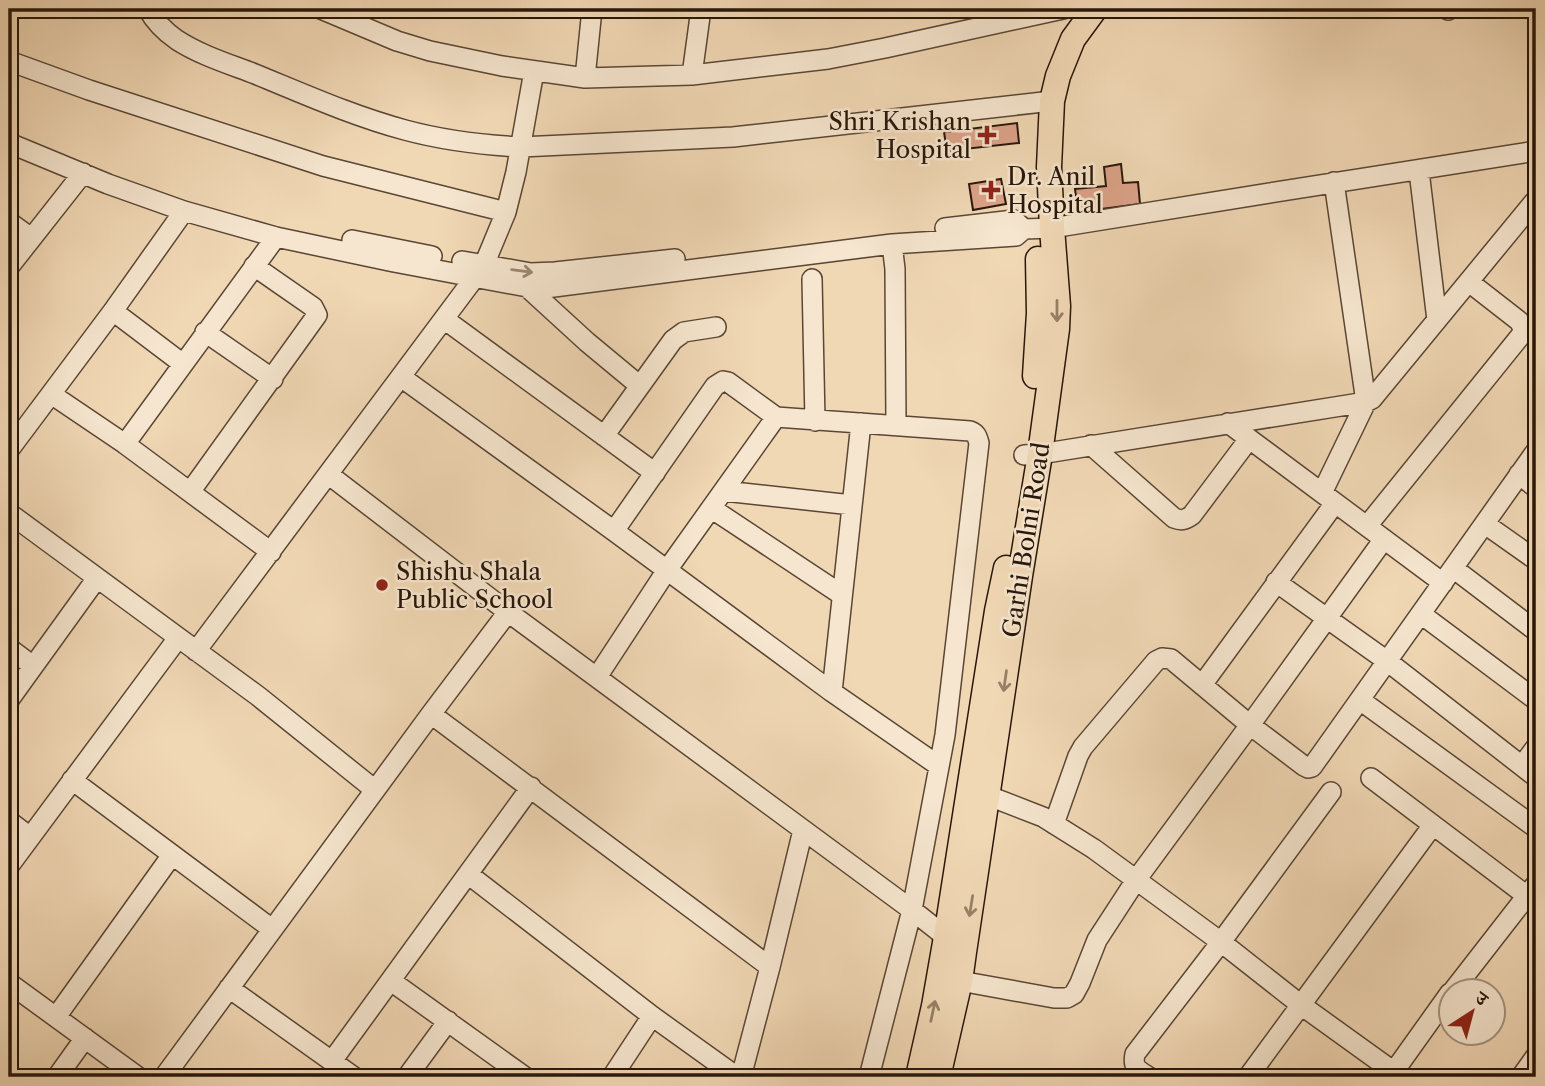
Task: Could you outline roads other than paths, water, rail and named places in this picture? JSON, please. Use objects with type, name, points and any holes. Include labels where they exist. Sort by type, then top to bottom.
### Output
[{"type":"main road","name":"Garhi Bolni Road","points":[[918,1077],[934,1006],[955,944],[979,792],[1020,576],[1032,454],[1057,329],[1058,306],[1037,229],[1049,167],[1046,102],[1058,76],[1068,18],[1096,9]]},
{"type":"main road","name":"Garhi Bolni Road","points":[[938,1077],[960,981],[955,944]]},
{"type":"street","points":[[148,9],[155,20],[179,41],[341,109],[406,130],[495,146],[733,137],[1046,102]]},
{"type":"street","points":[[321,9],[397,41],[430,51],[502,66],[585,78],[692,75],[828,59],[1068,18]]},
{"type":"street","points":[[585,78],[592,9]]},
{"type":"street","points":[[692,75],[701,9]]},
{"type":"street","points":[[9,61],[89,90],[323,166],[506,212]]},
{"type":"street","points":[[197,651],[480,271],[506,212],[534,71]]},
{"type":"street","points":[[9,131],[88,164],[190,199],[282,226],[480,271],[528,288],[552,288],[892,244],[1016,236],[1037,229],[1536,151]]},
{"type":"street","points":[[9,143],[184,211],[276,237],[480,271],[555,272],[1014,220],[1037,229]]},
{"type":"street","points":[[1419,171],[1437,320]]},
{"type":"street","points":[[9,267],[83,173]]},
{"type":"street","points":[[1202,685],[1276,582],[1329,498],[1366,402],[1334,182]]},
{"type":"street","points":[[1032,454],[1372,399],[1534,202]]},
{"type":"street","points":[[9,450],[184,211]]},
{"type":"street","points":[[9,222],[31,238]]},
{"type":"street","points":[[125,444],[276,237]]},
{"type":"street","points":[[892,244],[895,269],[896,425]]},
{"type":"street","points":[[190,492],[317,315],[313,307],[254,266]]},
{"type":"street","points":[[813,279],[815,421]]},
{"type":"street","points":[[1367,526],[1522,334],[1523,328],[1519,321],[1469,282]]},
{"type":"street","points":[[528,288],[639,386]]},
{"type":"street","points":[[113,311],[183,364]]},
{"type":"street","points":[[444,319],[655,473]]},
{"type":"street","points":[[604,436],[678,335],[716,327]]},
{"type":"street","points":[[205,332],[272,379]]},
{"type":"street","points":[[401,377],[832,692],[939,766]]},
{"type":"street","points":[[614,531],[719,382],[728,382],[776,417],[975,433],[979,443],[945,735],[912,910],[869,1077]]},
{"type":"street","points":[[51,394],[125,444],[271,552]]},
{"type":"street","points":[[597,677],[667,570],[776,417]]},
{"type":"street","points":[[832,692],[861,423]]},
{"type":"street","points":[[1228,423],[1384,539],[1448,575],[1536,631]]},
{"type":"street","points":[[1091,445],[1174,519],[1186,520],[1249,439]]},
{"type":"street","points":[[1055,824],[1083,747],[1162,657],[1171,659],[1251,726],[1308,768],[1314,765],[1536,451]]},
{"type":"street","points":[[328,474],[508,612],[955,944]]},
{"type":"street","points":[[1519,474],[1536,488]]},
{"type":"street","points":[[724,491],[852,505]]},
{"type":"street","points":[[711,508],[842,595]]},
{"type":"street","points":[[9,513],[258,696],[375,790]]},
{"type":"street","points":[[1485,524],[1536,560]]},
{"type":"street","points":[[960,981],[1054,998],[1067,998],[1074,994],[1097,940],[1136,880],[1251,726],[1384,539]]},
{"type":"street","points":[[9,700],[97,578]]},
{"type":"street","points":[[1276,582],[1387,662],[1529,771],[1536,747]]},
{"type":"street","points":[[164,1077],[508,612]]},
{"type":"street","points":[[1420,614],[1536,700]]},
{"type":"street","points":[[9,866],[178,638]]},
{"type":"street","points":[[9,648],[33,666]]},
{"type":"street","points":[[1360,700],[1536,828]]},
{"type":"street","points":[[430,714],[771,967]]},
{"type":"street","points":[[1371,778],[1433,825],[1532,890],[1462,978]]},
{"type":"street","points":[[72,780],[272,929]]},
{"type":"street","points":[[332,1061],[531,787]]},
{"type":"street","points":[[979,792],[1043,817],[1094,849],[1221,942],[1395,1076],[1436,1014]]},
{"type":"street","points":[[1149,1077],[1137,1069],[1133,1062],[1135,1054],[1331,792]]},
{"type":"street","points":[[9,821],[30,837]]},
{"type":"street","points":[[1248,1077],[1433,825]]},
{"type":"street","points":[[468,874],[652,1016],[739,1077],[771,967],[803,830]]},
{"type":"street","points":[[56,1017],[172,855]]},
{"type":"street","points":[[391,981],[525,1077]]},
{"type":"street","points":[[9,983],[138,1077]]},
{"type":"street","points":[[229,988],[354,1077]]},
{"type":"street","points":[[612,1077],[652,1016]]},
{"type":"street","points":[[407,1077],[448,1021]]},
{"type":"street","points":[[57,1077],[85,1038]]},
{"type":"street","points":[[1521,1077],[1536,1056]]},
{"type":"place","name":"Shri Krishan Hospital","points":[[987,135]]},
{"type":"place","name":"Dr. Anil Hospital","points":[[991,190]]},
{"type":"place","name":"Shishu Shala Public School","points":[[382,585]]}]
